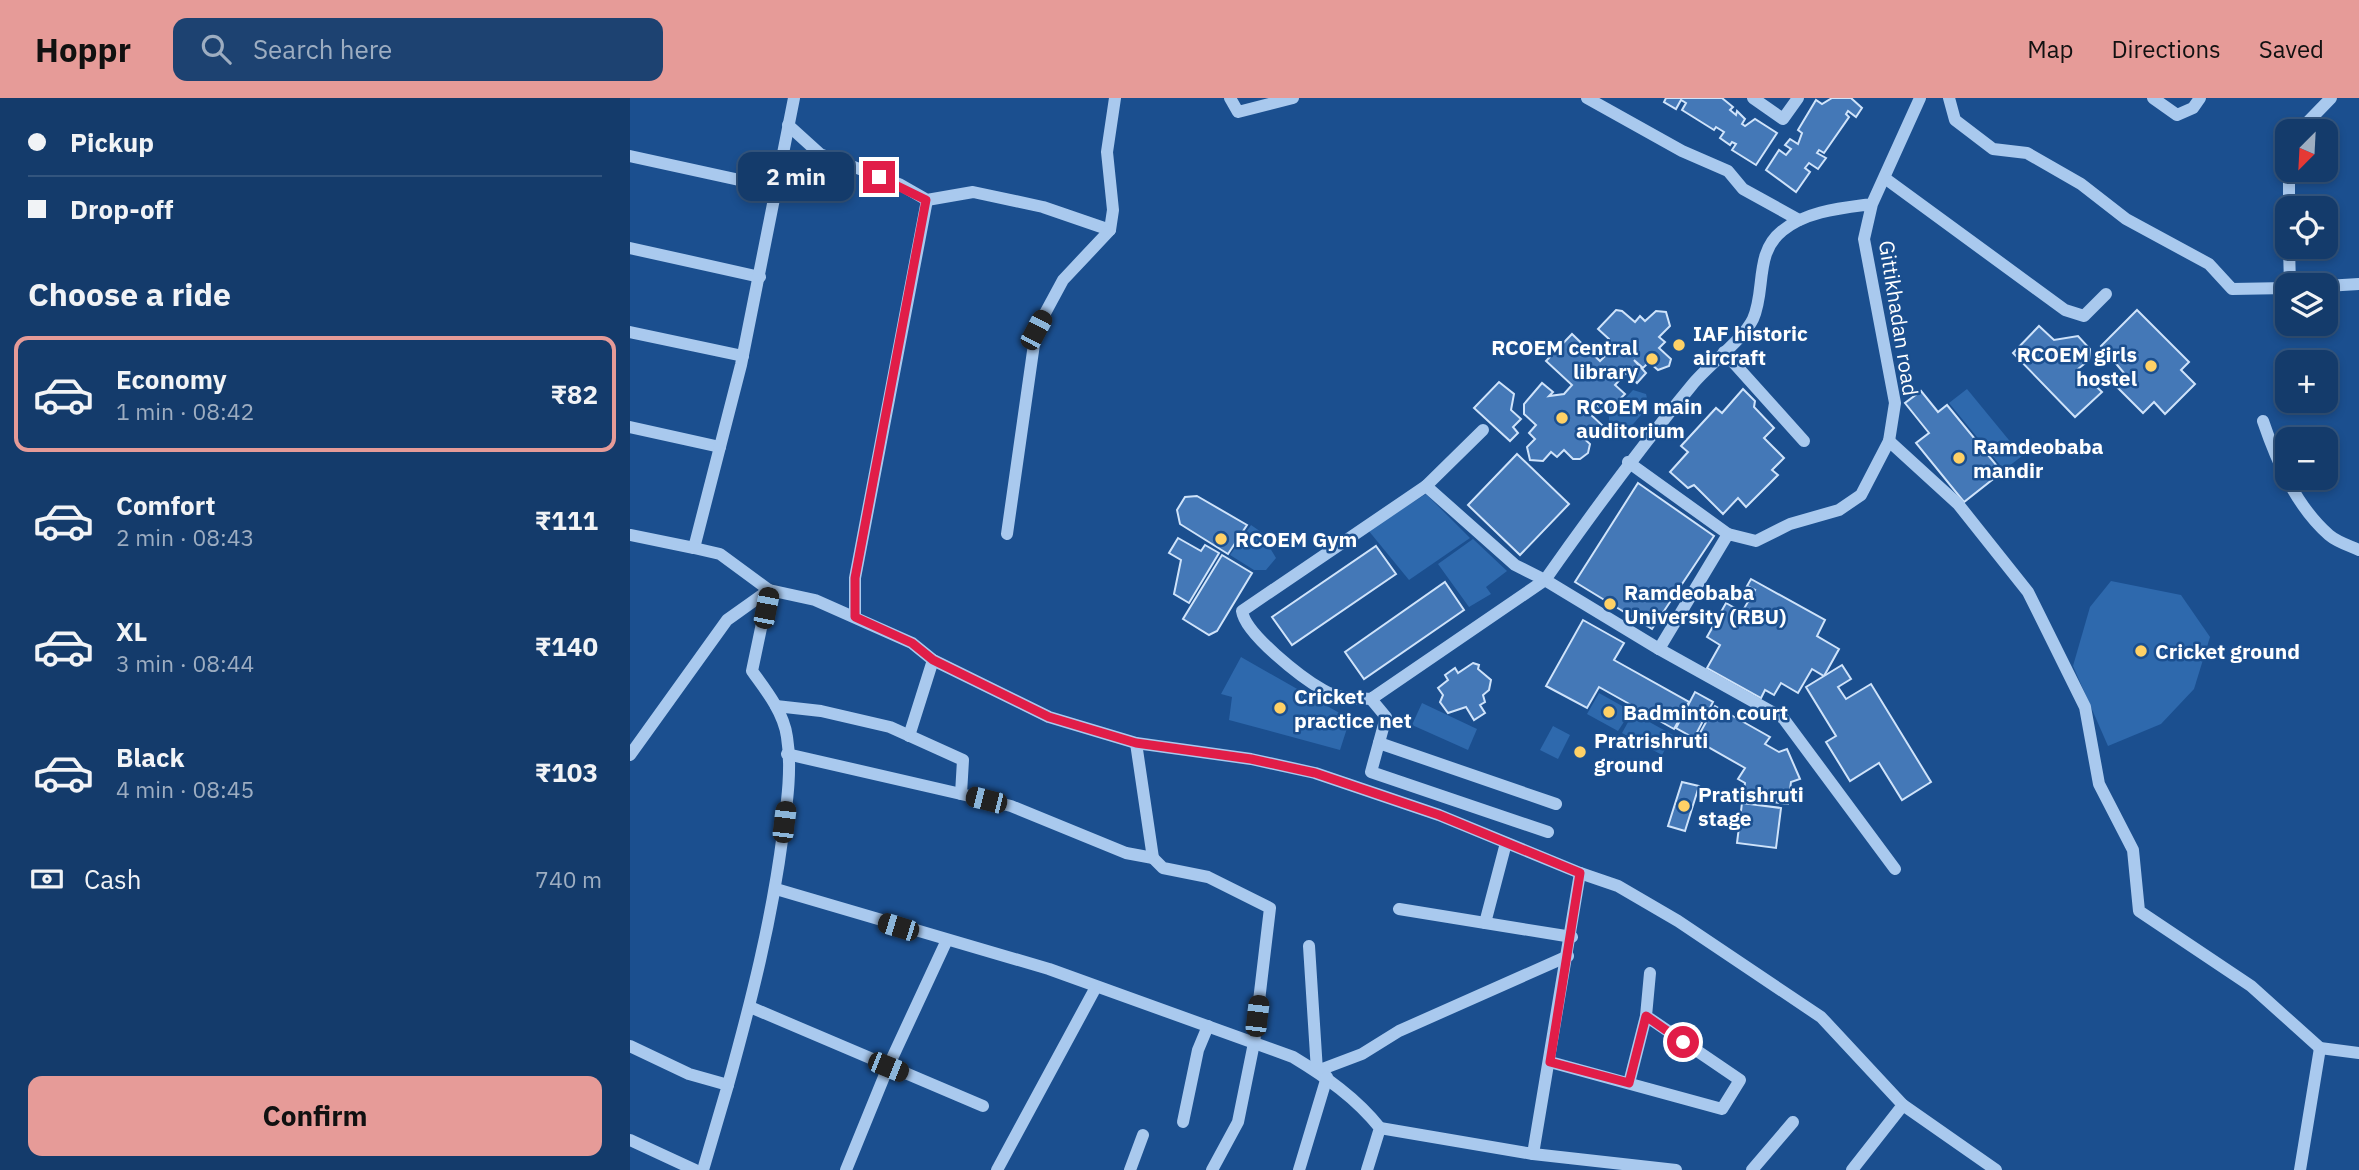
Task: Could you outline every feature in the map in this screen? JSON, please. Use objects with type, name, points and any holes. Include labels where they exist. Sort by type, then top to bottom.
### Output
[{"type":"street","points":[[783,98],[789,120],[820,153],[899,184],[926,200],[973,192],[1043,207],[1110,230]]},
{"type":"street","points":[[694,548],[743,356],[794,98]]},
{"type":"street","points":[[1007,534],[1036,330],[1063,280],[1110,230],[1113,210],[1107,152],[1115,98]]},
{"type":"street","points":[[1230,98],[1238,112],[1259,103],[1293,98]]},
{"type":"street","points":[[1587,98],[1682,151],[1728,171],[1743,189],[1799,220]]},
{"type":"street","points":[[1753,98],[1783,119],[1798,98]]},
{"type":"street","name":"Gittikhadan road","points":[[1728,534],[1756,541],[1790,524],[1839,510],[1861,495],[1889,441],[1895,403],[1864,239],[1872,204],[1886,179],[1898,142],[1920,98]]},
{"type":"street","points":[[1949,98],[1955,120],[1993,149],[2027,153],[2081,184],[2126,219],[2209,264],[2232,289],[2275,287]]},
{"type":"street","points":[[2153,98],[2177,115],[2193,108],[2200,98]]},
{"type":"street","points":[[2311,119],[2331,98]]},
{"type":"street","points":[[630,156],[776,188]]},
{"type":"street","points":[[1886,179],[2065,310],[2084,316],[2106,294]]},
{"type":"street","points":[[855,617],[855,578],[926,200]]},
{"type":"street","points":[[1483,430],[1426,486],[1242,611],[1244,621],[1264,643],[1324,691],[1342,698],[1371,699],[1545,580],[1628,462],[1752,322],[1768,247],[1780,232],[1799,220],[1838,208],[1872,204]]},
{"type":"street","points":[[630,248],[760,277]]},
{"type":"street","points":[[2338,285],[2359,284]]},
{"type":"street","points":[[630,332],[743,356]]},
{"type":"street","points":[[1728,347],[1804,440]]},
{"type":"street","points":[[2263,421],[2291,487],[2306,509],[2330,537],[2359,550]]},
{"type":"street","points":[[630,427],[720,447]]},
{"type":"street","points":[[1889,441],[1958,504],[2028,592],[2085,707],[2099,784],[2133,850],[2139,911],[2250,986],[2320,1048],[2359,1053]]},
{"type":"street","points":[[1628,462],[1728,534],[1659,649]]},
{"type":"street","points":[[1426,486],[1515,565],[1783,718],[1895,869]]},
{"type":"street","points":[[630,535],[720,554],[769,590],[815,600],[855,617],[912,643],[933,660],[1049,717],[1136,743],[1251,759],[1370,789],[1618,886],[1678,921],[1821,1017],[1903,1105],[1996,1170]]},
{"type":"street","points":[[703,1170],[750,1007],[776,890],[787,800],[787,736],[776,706],[752,671],[769,590]]},
{"type":"street","points":[[630,755],[727,620],[769,590]]},
{"type":"street","points":[[909,736],[933,660]]},
{"type":"street","points":[[1371,699],[1386,717],[1371,772],[1548,832]]},
{"type":"street","points":[[776,706],[821,711],[890,727],[963,760],[961,794]]},
{"type":"street","points":[[1136,743],[1153,858]]},
{"type":"street","points":[[1379,743],[1556,804]]},
{"type":"street","points":[[787,754],[1011,806],[1126,853],[1153,858],[1163,867],[1208,877],[1270,908],[1254,1043],[1238,1122],[1212,1170]]},
{"type":"street","points":[[1485,923],[1506,843]]},
{"type":"street","points":[[1533,1154],[1572,937],[1580,873]]},
{"type":"street","points":[[776,890],[946,942],[1049,969],[1293,1057],[1322,1074],[1365,1109],[1380,1128],[1613,1166],[1676,1170]]},
{"type":"street","points":[[1399,909],[1572,937]]},
{"type":"street","points":[[846,1170],[888,1067],[946,942]]},
{"type":"street","points":[[1299,1170],[1322,1074],[1309,946]]},
{"type":"street","points":[[1322,1074],[1399,1031],[1568,956]]},
{"type":"street","points":[[1629,1083],[1646,1016],[1650,973]]},
{"type":"street","points":[[997,1170],[1096,987]]},
{"type":"street","points":[[750,1007],[983,1106]]},
{"type":"street","points":[[1550,1062],[1722,1109],[1740,1080],[1646,1016]]},
{"type":"street","points":[[1183,1122],[1198,1050],[1208,1026]]},
{"type":"street","points":[[630,1046],[689,1074],[728,1085]]},
{"type":"street","points":[[2301,1170],[2320,1048]]},
{"type":"street","points":[[1852,1170],[1903,1105]]},
{"type":"street","points":[[1752,1170],[1793,1122]]},
{"type":"street","points":[[1367,1170],[1380,1128]]},
{"type":"street","points":[[1130,1170],[1143,1135]]},
{"type":"street","points":[[630,1140],[695,1170]]},
{"type":"shaded area","points":[[1967,389],[2022,456],[2004,470],[1949,403]]},
{"type":"shaded area","points":[[1633,390],[1646,394],[1649,406],[1626,432],[1620,432],[1609,423],[1609,416]]},
{"type":"shaded area","points":[[1426,494],[1470,538],[1409,580],[1368,530]]},
{"type":"shaded area","points":[[1251,525],[1274,541],[1270,548],[1276,558],[1266,570],[1254,570],[1230,555]]},
{"type":"shaded area","points":[[1473,539],[1507,571],[1486,587],[1491,594],[1469,607],[1438,564]]},
{"type":"shaded area","name":"Cricket ground","points":[[2111,581],[2181,595],[2210,637],[2194,689],[2161,724],[2108,746],[2073,666],[2090,607]]},
{"type":"shaded area","name":"Cricket practice net","points":[[1241,657],[1350,719],[1340,750],[1229,720],[1232,697],[1221,694]]},
{"type":"shaded area","name":"Badminton court","points":[[1599,693],[1631,711],[1618,731],[1587,714]]},
{"type":"shaded area","points":[[1422,703],[1477,729],[1468,750],[1412,725]]},
{"type":"shaded area","points":[[1633,713],[1673,735],[1662,755],[1622,733]]},
{"type":"shaded area","points":[[1553,726],[1570,735],[1558,759],[1540,750]]},
{"type":"building","points":[[1666,98],[1722,98],[1733,107],[1730,110],[1736,115],[1737,111],[1745,119],[1742,124],[1745,126],[1755,119],[1777,133],[1756,165],[1732,150],[1736,144],[1732,142],[1730,145],[1720,138],[1724,132],[1716,127],[1714,130],[1682,110],[1686,103],[1681,100],[1676,109],[1664,102]]},
{"type":"building","points":[[1832,98],[1851,98],[1862,108],[1856,117],[1848,111],[1846,114],[1849,117],[1824,153],[1819,150],[1817,153],[1826,158],[1818,169],[1809,163],[1805,168],[1810,172],[1796,192],[1766,170],[1779,150],[1786,155],[1791,149],[1785,145],[1790,139],[1798,144],[1802,133],[1798,130],[1816,100],[1822,104]]},
{"type":"building","points":[[1616,310],[1622,311],[1635,322],[1640,316],[1645,321],[1656,311],[1666,312],[1670,326],[1659,337],[1665,342],[1659,348],[1671,359],[1669,366],[1658,370],[1649,362],[1643,368],[1634,360],[1646,373],[1637,383],[1626,373],[1615,385],[1625,394],[1606,413],[1597,405],[1589,413],[1603,426],[1592,438],[1584,430],[1580,435],[1590,444],[1588,453],[1580,459],[1573,459],[1564,450],[1557,457],[1551,452],[1543,461],[1530,460],[1527,447],[1535,439],[1529,433],[1536,425],[1524,414],[1524,404],[1542,383],[1553,392],[1549,396],[1564,394],[1572,385],[1546,361],[1572,334],[1600,361],[1610,351],[1609,339],[1598,329]]},
{"type":"building","name":"RCOEM girls hostel","points":[[2137,310],[2189,362],[2181,370],[2195,384],[2165,414],[2154,402],[2143,413],[2113,383],[2124,373],[2101,346]]},
{"type":"building","points":[[2039,326],[2054,340],[2078,336],[2090,349],[2089,360],[2078,369],[2102,392],[2075,417],[2013,353]]},
{"type":"building","points":[[1499,382],[1514,394],[1511,410],[1521,419],[1513,427],[1518,433],[1510,441],[1474,408]]},
{"type":"building","points":[[1743,389],[1755,401],[1754,407],[1774,428],[1764,438],[1784,458],[1772,470],[1778,475],[1746,507],[1738,498],[1723,514],[1694,485],[1688,488],[1670,472],[1688,452],[1681,446],[1716,408],[1722,413]]},
{"type":"building","name":"Ramdeobaba mandir","points":[[1921,391],[1938,412],[1947,405],[2002,472],[1964,502],[1916,443],[1929,433],[1905,403]]},
{"type":"building","points":[[1517,454],[1569,504],[1520,555],[1468,505]]},
{"type":"building","points":[[1638,483],[1714,536],[1652,629],[1575,582]]},
{"type":"building","name":"RCOEM Gym","points":[[1197,496],[1247,525],[1228,554],[1180,524],[1177,510],[1185,497]]},
{"type":"building","points":[[1178,538],[1201,551],[1205,545],[1219,553],[1189,603],[1174,594],[1181,560],[1169,553]]},
{"type":"building","points":[[1376,546],[1396,574],[1292,645],[1272,617]]},
{"type":"building","points":[[1222,555],[1252,573],[1217,631],[1209,635],[1183,619]]},
{"type":"building","points":[[1751,579],[1825,620],[1817,636],[1839,649],[1824,676],[1812,669],[1798,693],[1781,683],[1774,695],[1765,690],[1761,698],[1707,668],[1720,645],[1707,637],[1726,603],[1742,612],[1755,590],[1747,586]]},
{"type":"building","points":[[1445,582],[1464,610],[1364,679],[1345,652]]},
{"type":"building","points":[[1583,620],[1624,643],[1614,660],[1689,702],[1674,729],[1599,687],[1587,708],[1546,686]]},
{"type":"building","points":[[1473,663],[1479,665],[1478,669],[1491,680],[1489,690],[1483,695],[1485,702],[1480,705],[1485,713],[1474,720],[1466,707],[1448,713],[1440,702],[1443,695],[1438,688],[1448,680],[1445,675],[1455,668],[1458,673]]},
{"type":"building","points":[[1842,665],[1851,679],[1838,687],[1846,699],[1871,684],[1931,782],[1902,800],[1879,763],[1850,781],[1826,742],[1836,736],[1806,687]]},
{"type":"building","points":[[1695,692],[1713,702],[1694,738],[1676,728]]},
{"type":"building","points":[[1715,706],[1770,737],[1765,744],[1779,752],[1787,749],[1800,779],[1791,782],[1788,804],[1743,798],[1745,783],[1738,779],[1745,768],[1696,740]]},
{"type":"building","name":"Pratishruti stage","points":[[1682,782],[1699,786],[1685,831],[1668,826]]},
{"type":"building","points":[[1742,803],[1781,808],[1776,848],[1737,843]]},
{"type":"place","name":"IAF historic aircraft","points":[[1679,345]]},
{"type":"place","name":"RCOEM central library","points":[[1652,359]]},
{"type":"place","name":"RCOEM girls hostel","points":[[2151,366]]},
{"type":"place","name":"RCOEM main auditorium","points":[[1562,418]]},
{"type":"place","name":"Ramdeobaba mandir","points":[[1959,458]]},
{"type":"place","name":"RCOEM Gym","points":[[1221,539]]},
{"type":"place","name":"Ramdeobaba University (RBU)","points":[[1610,604]]},
{"type":"place","name":"Cricket ground","points":[[2141,651]]},
{"type":"place","name":"Cricket practice net","points":[[1280,708]]},
{"type":"place","name":"Badminton court","points":[[1609,712]]},
{"type":"place","name":"Pratrishruti ground","points":[[1580,752]]},
{"type":"place","name":"Pratishruti stage","points":[[1684,806]]},
{"type":"route","points":[[879,177],[899,184],[926,200],[855,578],[855,617],[912,643],[933,660],[1049,717],[1136,743],[1251,759],[1370,789],[1580,873],[1572,937],[1550,1062],[1629,1083],[1646,1016],[1683,1042]]}]
